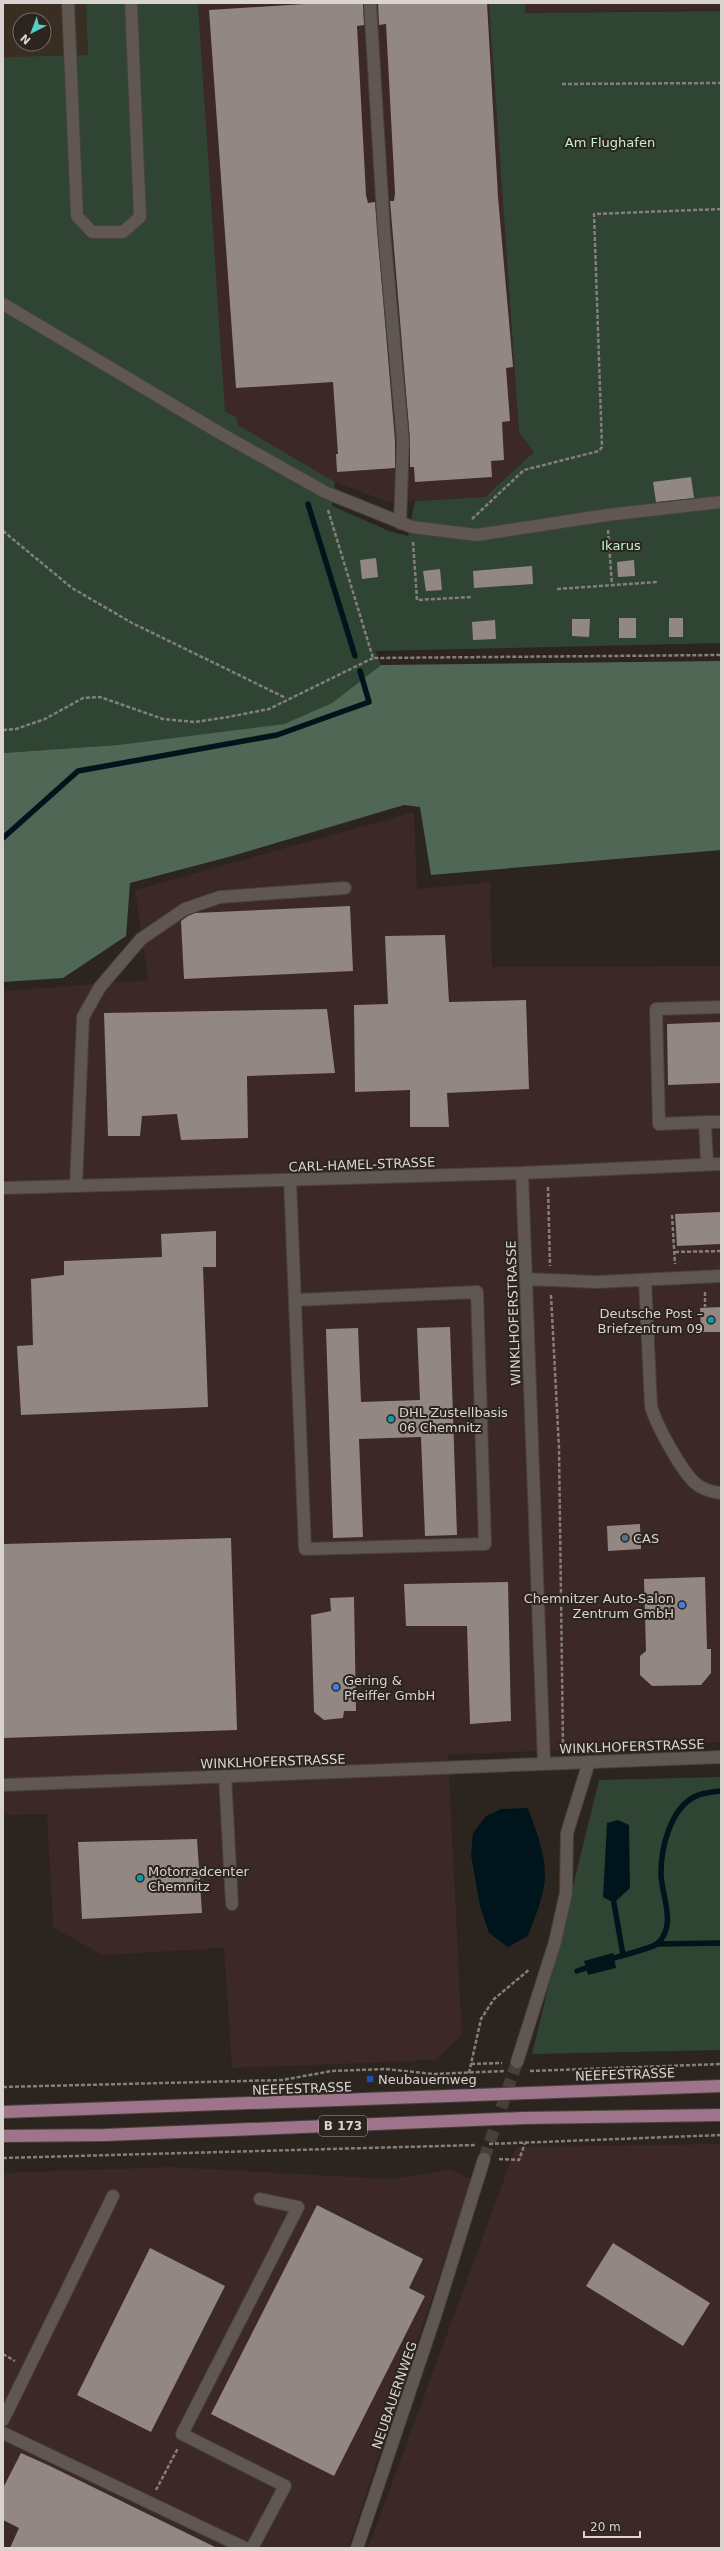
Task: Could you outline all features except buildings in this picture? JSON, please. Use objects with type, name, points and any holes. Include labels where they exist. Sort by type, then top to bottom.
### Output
[{"type":"main road","name":"NEEFESTRASSE","points":[[3,2112],[721,2086]]},
{"type":"main road","name":"B 173","points":[[3,2136],[105,2135],[524,2118],[721,2115]]},
{"type":"street","points":[[68,3],[77,216],[92,232],[123,232],[140,217],[131,3]]},
{"type":"street","points":[[370,3],[384,231],[402,440],[400,523]]},
{"type":"street","points":[[3,304],[225,436],[325,492],[400,523],[456,534],[477,535],[607,515],[721,502]]},
{"type":"street","points":[[76,1186],[83,1017],[100,987],[141,939],[185,909],[220,897],[345,888]]},
{"type":"street","points":[[721,1007],[656,1009],[659,1124],[721,1122]]},
{"type":"street","points":[[705,1122],[707,1164]]},
{"type":"street","name":"CARL-HAMEL-STRASSE","points":[[3,1188],[522,1173],[548,1170],[721,1164]]},
{"type":"street","name":"WINKLHOFERSTRASSE","points":[[522,1173],[544,1763]]},
{"type":"street","points":[[290,1180],[305,1549],[485,1544],[477,1292],[295,1300]]},
{"type":"street","points":[[526,1279],[597,1282],[721,1276]]},
{"type":"street","points":[[645,1280],[651,1406],[656,1422],[695,1483],[710,1491],[721,1493]]},
{"type":"street","name":"WINKLHOFERSTRASSE","points":[[3,1785],[721,1757]]},
{"type":"street","points":[[521,2066],[550,1961],[566,1893],[567,1833],[588,1762]]},
{"type":"street","points":[[226,1776],[232,1904]]},
{"type":"street","name":"NEUBAUERNWEG","points":[[357,2548],[436,2313],[484,2159]]},
{"type":"street","points":[[3,2420],[113,2196]]},
{"type":"street","points":[[252,2548],[285,2486],[182,2434],[298,2207],[260,2199]]},
{"type":"street","points":[[3,2433],[245,2548]]},
{"type":"path","points":[[562,84],[721,83]]},
{"type":"path","points":[[456,534],[524,470],[599,451],[602,447],[594,214],[721,209]]},
{"type":"path","points":[[325,492],[326,505],[373,658]]},
{"type":"path","points":[[607,515],[612,585]]},
{"type":"path","points":[[415,527],[412,546],[417,600],[472,597]]},
{"type":"path","points":[[3,531],[72,588],[132,623],[287,699]]},
{"type":"path","points":[[557,589],[658,582]]},
{"type":"path","points":[[3,730],[16,729],[45,719],[83,698],[100,698],[163,719],[195,722],[269,709],[373,658],[721,655]]},
{"type":"path","points":[[548,1170],[550,1279],[559,1448],[563,1762]]},
{"type":"path","points":[[675,1252],[721,1251]]},
{"type":"path","points":[[705,1286],[706,1307]]},
{"type":"path","points":[[469,2073],[481,2019],[494,1999],[525,1971],[550,1961]]},
{"type":"path","points":[[471,2064],[504,2063],[506,2057]]},
{"type":"path","points":[[521,2066],[721,2064]]},
{"type":"path","points":[[3,2087],[282,2080],[332,2071],[370,2070],[434,2074],[509,2071]]},
{"type":"path","points":[[3,2158],[525,2143],[721,2134]]},
{"type":"path","points":[[484,2159],[519,2160],[525,2143]]},
{"type":"path","points":[[158,2486],[185,2436]]},
{"type":"shaded area","points":[[3,3],[86,3],[88,55],[3,57]]},
{"type":"shaded area","points":[[198,3],[489,3],[519,432],[534,452],[485,497],[388,502],[335,482],[237,425],[236,417],[225,411]]},
{"type":"shaded area","points":[[525,3],[721,3],[721,10],[525,13]]},
{"type":"shaded area","points":[[414,812],[417,889],[490,882],[492,967],[721,966],[721,1742],[448,1755],[462,2034],[436,2060],[232,2068],[224,1948],[102,1955],[53,1927],[47,1814],[3,1815],[3,991],[148,980],[135,890]]},
{"type":"shaded area","points":[[721,2144],[721,2548],[368,2548],[516,2147]]},
{"type":"shaded area","points":[[171,2167],[388,2179],[450,2170],[472,2179],[348,2548],[3,2548],[3,2173]]},
{"type":"green space","points":[[86,3],[198,3],[225,411],[236,417],[238,425],[335,482],[332,506],[389,531],[408,536],[415,501],[485,497],[534,452],[519,432],[489,3],[525,3],[525,13],[721,11],[721,643],[375,651],[381,665],[332,703],[284,724],[116,745],[3,753],[3,57],[88,55]]},
{"type":"green space","points":[[721,661],[721,850],[431,875],[420,807],[404,805],[232,856],[130,883],[126,936],[63,978],[3,982],[3,753],[117,745],[284,724],[332,703],[381,665]]},
{"type":"green space","points":[[721,1777],[721,2050],[532,2054],[599,1780]]},
{"type":"water","points":[[528,1808],[543,1857],[545,1866],[545,1882],[539,1906],[528,1936],[508,1947],[489,1933],[480,1906],[471,1855],[473,1833],[486,1816],[501,1809]]},
{"type":"water","points":[[618,1820],[629,1825],[630,1888],[614,1903],[603,1897],[607,1823]]},
{"type":"water","points":[[613,1953],[616,1968],[588,1975],[584,1961]]},
{"type":"waterway","points":[[308,504],[355,656]]},
{"type":"waterway","points":[[3,838],[78,771],[277,735],[369,702],[360,671]]},
{"type":"waterway","points":[[607,1960],[654,1946],[663,1936],[666,1928],[667,1910],[662,1882],[661,1863],[668,1830],[679,1811],[694,1797],[721,1791]]},
{"type":"waterway","points":[[614,1903],[623,1955]]},
{"type":"waterway","points":[[656,1944],[721,1943]]},
{"type":"waterway","points":[[577,1971],[592,1966]]},
{"type":"tunnel","points":[[484,2159],[517,2062]]},
{"type":"place","name":"Deutsche Post – Briefzentrum 09","points":[[711,1320]]},
{"type":"place","name":"DHL Zustellbasis 06 Chemnitz","points":[[391,1419]]},
{"type":"place","name":"CAS","points":[[625,1538]]},
{"type":"place","name":"Chemnitzer Auto-Salon Zentrum GmbH","points":[[682,1605]]},
{"type":"place","name":"Gering & Pfeiffer GmbH","points":[[336,1687]]},
{"type":"place","name":"Motorradcenter Chemnitz","points":[[140,1878]]},
{"type":"place","name":"Neubauernweg","points":[[370,2079]]},
{"type":"park label","name":"Am Flughafen","points":[[610,142]]},
{"type":"park label","name":"Ikarus","points":[[621,545]]}]
